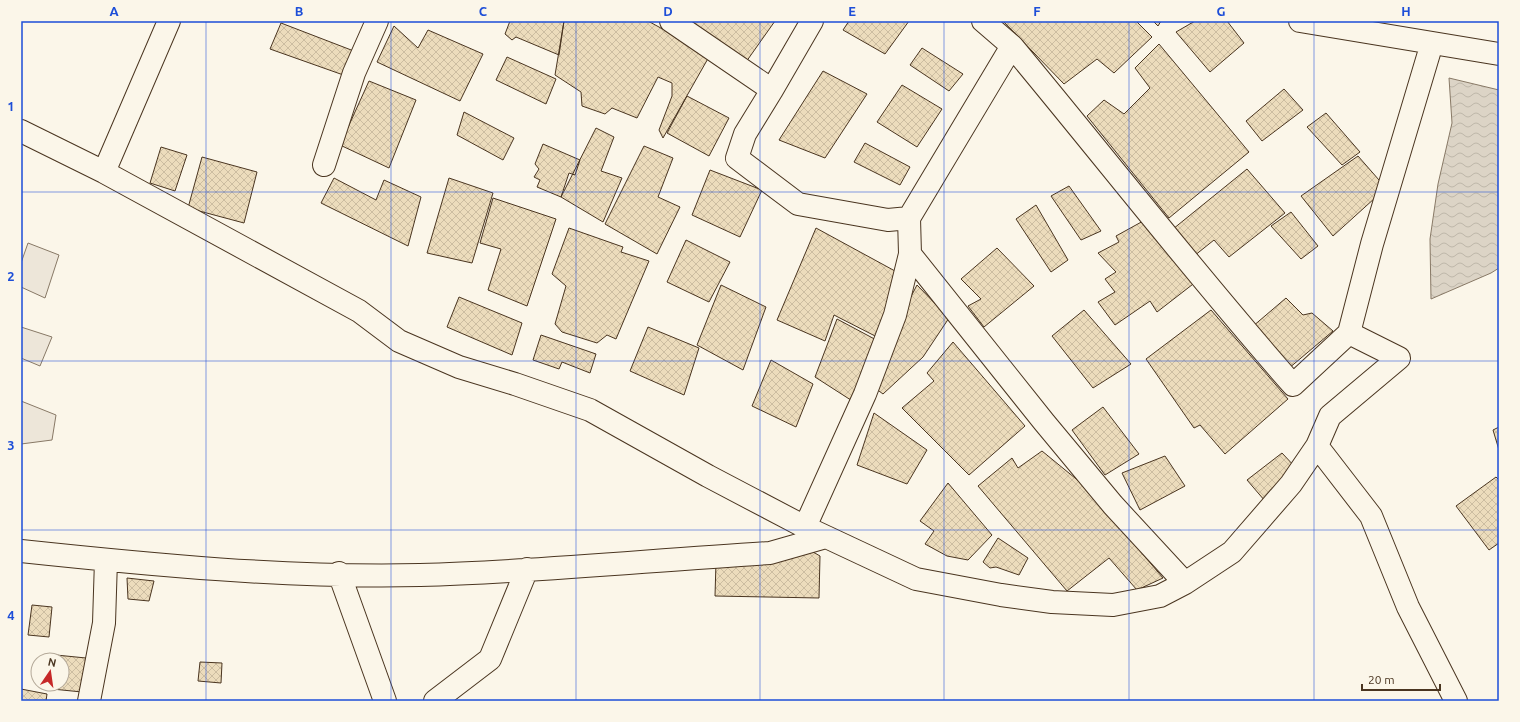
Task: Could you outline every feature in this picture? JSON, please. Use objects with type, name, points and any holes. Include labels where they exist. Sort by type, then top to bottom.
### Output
[{"type":"street","points":[[104,172],[169,21]]},
{"type":"street","points":[[324,165],[354,73],[377,21]]},
{"type":"street","points":[[671,21],[772,90]]},
{"type":"street","points":[[812,21],[746,134],[737,158],[798,204],[888,220],[909,218]]},
{"type":"street","points":[[984,21],[1012,46],[1194,270],[1293,386],[1349,333],[1372,244],[1432,43]]},
{"type":"street","points":[[1300,21],[1499,54]]},
{"type":"street","points":[[805,527],[865,394],[895,315],[910,254],[909,218],[1012,46]]},
{"type":"street","points":[[21,131],[104,172],[359,311],[399,341],[459,367],[515,384],[590,410],[708,476],[826,538],[916,579],[1001,595],[1052,602],[1113,605],[1160,596],[1185,583],[1232,552],[1291,484],[1317,446],[1330,416],[1399,358],[1349,333]]},
{"type":"street","points":[[910,254],[1093,481],[1185,583]]},
{"type":"street","points":[[1317,446],[1371,516],[1408,607],[1456,701]]},
{"type":"street","points":[[21,551],[106,560],[270,572],[419,575],[770,553],[826,538]]},
{"type":"street","points":[[89,701],[104,623],[106,560]]},
{"type":"street","points":[[435,701],[490,659],[526,569]]},
{"type":"street","points":[[339,573],[385,701]]},
{"type":"shaded area","points":[[28,243],[59,255],[45,298],[21,287],[21,263]]},
{"type":"shaded area","points":[[21,327],[52,337],[40,366],[21,358]]},
{"type":"shaded area","points":[[21,401],[56,415],[52,440],[21,444]]},
{"type":"water","points":[[1449,78],[1499,90],[1499,268],[1491,273],[1431,299],[1430,239],[1438,184],[1452,123]]},
{"type":"building","points":[[510,21],[564,21],[559,55],[516,37],[512,40],[505,34]]},
{"type":"building","points":[[564,21],[648,21],[710,55],[663,138],[659,130],[672,96],[672,83],[658,77],[637,118],[612,108],[605,114],[582,106],[581,92],[555,75]]},
{"type":"building","points":[[685,21],[775,21],[746,62]]},
{"type":"building","points":[[849,21],[909,21],[885,54],[843,30]]},
{"type":"building","points":[[1003,21],[1136,21],[1152,37],[1114,73],[1097,59],[1064,84]]},
{"type":"building","points":[[1153,21],[1161,21],[1158,26]]},
{"type":"building","points":[[1195,21],[1227,21],[1244,43],[1210,72],[1176,32]]},
{"type":"building","points":[[281,23],[359,53],[349,77],[270,49]]},
{"type":"building","points":[[394,26],[418,48],[428,30],[483,54],[460,101],[377,62]]},
{"type":"building","points":[[1159,44],[1249,152],[1169,218],[1087,116],[1104,100],[1124,114],[1150,88],[1135,68]]},
{"type":"building","points":[[922,48],[963,74],[949,91],[910,65]]},
{"type":"building","points":[[507,57],[556,79],[546,104],[496,80]]},
{"type":"building","points":[[823,71],[867,94],[825,158],[779,140]]},
{"type":"building","points":[[369,81],[416,100],[389,168],[340,145]]},
{"type":"building","points":[[902,85],[942,109],[917,147],[877,122]]},
{"type":"building","points":[[1284,89],[1303,110],[1262,141],[1246,121]]},
{"type":"building","points":[[687,96],[729,118],[709,156],[667,133]]},
{"type":"building","points":[[464,112],[514,138],[503,160],[457,135]]},
{"type":"building","points":[[1326,113],[1360,152],[1342,165],[1307,127]]},
{"type":"building","points":[[596,128],[614,137],[601,171],[622,178],[603,222],[561,197]]},
{"type":"building","points":[[865,143],[910,167],[900,185],[854,162]]},
{"type":"building","points":[[543,144],[580,160],[575,175],[569,173],[561,197],[537,187],[540,180],[534,177],[539,169],[535,164]]},
{"type":"building","points":[[644,146],[673,158],[658,197],[680,207],[657,254],[605,224]]},
{"type":"building","points":[[161,147],[187,155],[175,191],[150,183]]},
{"type":"building","points":[[1358,156],[1386,188],[1333,236],[1301,196]]},
{"type":"building","points":[[202,157],[257,172],[244,223],[188,208]]},
{"type":"building","points":[[1247,169],[1285,213],[1229,257],[1214,240],[1194,256],[1173,229]]},
{"type":"building","points":[[710,170],[762,190],[740,237],[692,215]]},
{"type":"building","points":[[334,178],[376,200],[384,180],[421,197],[408,246],[321,203]]},
{"type":"building","points":[[449,178],[493,193],[472,263],[427,253]]},
{"type":"building","points":[[1069,186],[1101,231],[1081,240],[1051,196]]},
{"type":"building","points":[[493,198],[556,219],[527,306],[488,290],[501,249],[480,243]]},
{"type":"building","points":[[1036,205],[1068,260],[1051,272],[1016,219]]},
{"type":"building","points":[[1291,212],[1318,246],[1301,259],[1271,226]]},
{"type":"building","points":[[1145,220],[1197,281],[1157,312],[1150,301],[1115,325],[1098,302],[1115,292],[1105,279],[1116,272],[1098,253],[1119,242],[1116,236]]},
{"type":"building","points":[[569,228],[623,247],[621,252],[649,261],[616,339],[607,335],[597,343],[562,332],[555,324],[566,286],[552,274]]},
{"type":"building","points":[[816,228],[895,271],[879,338],[834,315],[825,341],[777,320]]},
{"type":"building","points":[[686,240],[730,262],[709,302],[667,282]]},
{"type":"building","points":[[997,248],[1034,286],[984,327],[968,306],[981,299],[961,279]]},
{"type":"building","points":[[721,285],[766,307],[743,370],[697,345]]},
{"type":"building","points":[[917,285],[949,318],[923,357],[883,394],[871,385],[892,333]]},
{"type":"building","points":[[459,297],[522,323],[512,355],[447,327]]},
{"type":"building","points":[[1286,298],[1303,315],[1312,313],[1333,331],[1288,369],[1252,327]]},
{"type":"building","points":[[1084,310],[1131,364],[1093,388],[1052,336]]},
{"type":"building","points":[[1211,310],[1288,399],[1225,454],[1200,425],[1194,428],[1146,359]]},
{"type":"building","points":[[837,319],[882,343],[857,404],[815,377]]},
{"type":"building","points":[[648,327],[699,348],[684,395],[630,371]]},
{"type":"building","points":[[541,335],[596,354],[590,373],[562,362],[559,369],[533,360]]},
{"type":"building","points":[[953,342],[1025,426],[969,475],[902,408],[934,381],[927,373]]},
{"type":"building","points":[[771,360],[813,384],[796,427],[752,406]]},
{"type":"building","points":[[1103,407],[1139,454],[1105,475],[1072,430]]},
{"type":"building","points":[[874,413],[927,450],[907,484],[857,465]]},
{"type":"building","points":[[1499,427],[1499,450],[1493,430]]},
{"type":"building","points":[[1042,451],[1086,487],[1163,578],[1137,590],[1109,558],[1067,591],[978,486],[1012,458],[1018,468]]},
{"type":"building","points":[[1282,453],[1297,469],[1271,508],[1247,480]]},
{"type":"building","points":[[1165,456],[1185,486],[1140,510],[1122,473]]},
{"type":"building","points":[[1496,477],[1499,480],[1499,543],[1489,550],[1456,506]]},
{"type":"building","points":[[948,483],[992,535],[968,560],[947,556],[925,544],[934,531],[920,521]]},
{"type":"building","points":[[998,538],[1028,558],[1019,575],[996,567],[990,568],[983,562]]},
{"type":"building","points":[[808,549],[820,556],[819,598],[715,596],[716,562]]},
{"type":"building","points":[[127,578],[154,581],[149,601],[128,599]]},
{"type":"building","points":[[32,605],[52,607],[49,637],[28,635]]},
{"type":"building","points":[[70,656],[86,658],[82,692],[70,691]]},
{"type":"building","points":[[200,662],[222,663],[221,683],[198,681]]},
{"type":"building","points":[[21,689],[30,691],[30,692],[47,694],[46,701],[21,701]]}]
